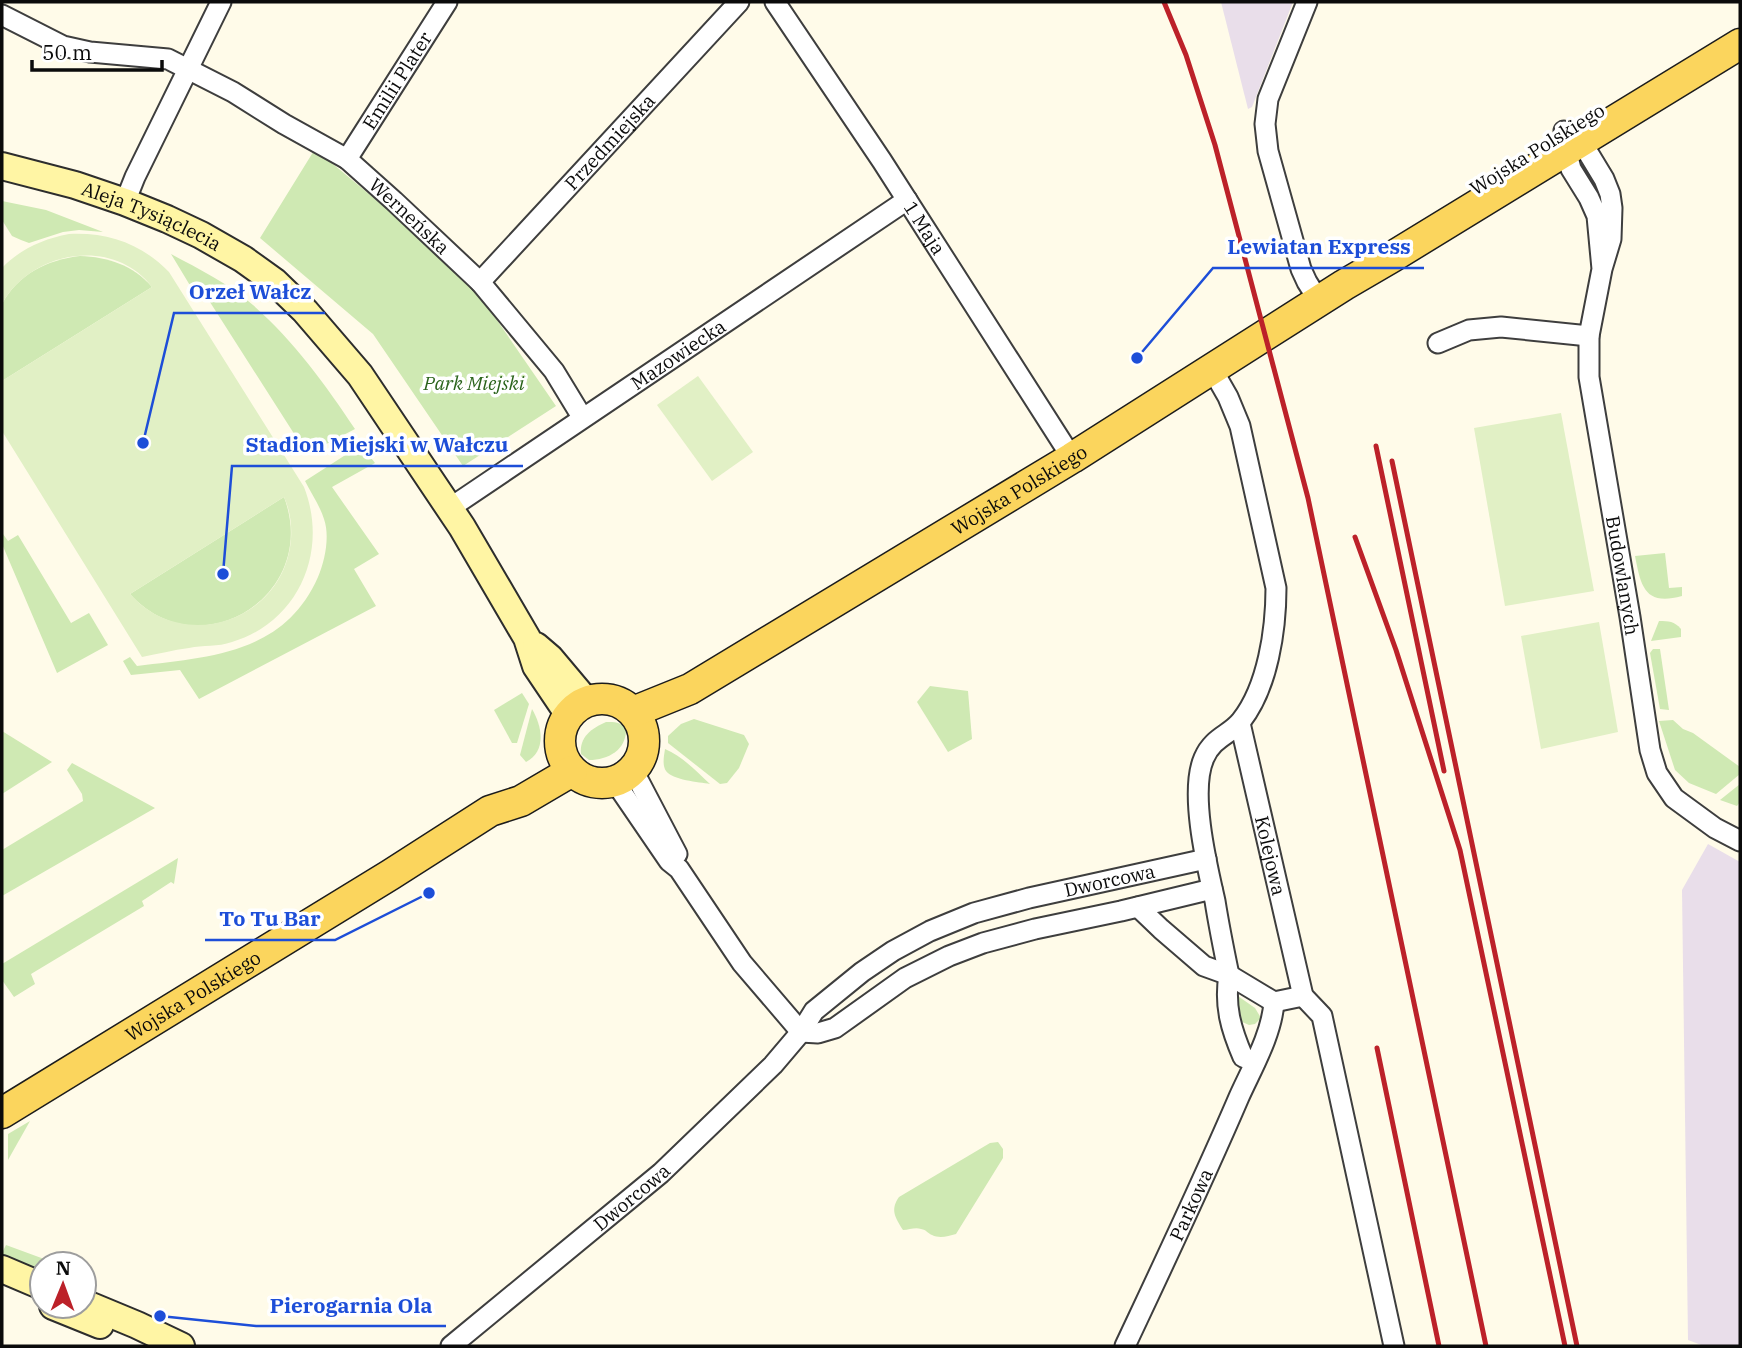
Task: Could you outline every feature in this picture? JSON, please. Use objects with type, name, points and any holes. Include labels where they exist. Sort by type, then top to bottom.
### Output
[{"type":"main road","name":"Wojska Polskiego","points":[[638,722],[1516,181],[1704,46],[1740,27]]},
{"type":"main road","name":"Wojska Polskiego","points":[[1344,285],[1384,251],[1457,198],[1570,141],[1740,44]]},
{"type":"main road","points":[[603,699],[620,703],[638,722],[644,745],[641,759],[624,776],[599,783],[584,780],[567,762],[560,740],[562,727],[578,708],[603,699]]},
{"type":"main road","name":"Wojska Polskiego","points":[[2,1113],[490,811],[521,801],[567,762]]},
{"type":"street","points":[[125,202],[221,2]]},
{"type":"street","name":"Emilii Plater","points":[[347,159],[447,2]]},
{"type":"street","name":"Przedmiejska","points":[[480,282],[739,2]]},
{"type":"street","name":"1 Maja","points":[[775,2],[907,200],[1072,457]]},
{"type":"street","points":[[1307,2],[1268,99],[1265,124],[1268,152],[1301,269],[1319,301]]},
{"type":"street","name":"Werneńska","points":[[2,15],[63,46],[90,52],[168,59],[233,92],[347,159],[480,282],[554,371],[582,417]]},
{"type":"street","name":"Budowlanych","points":[[1570,141],[1571,169],[1590,198],[1597,216],[1602,270]]},
{"type":"street","name":"Budowlanych","points":[[1570,141],[1604,179],[1612,208],[1611,239],[1589,336],[1588,377],[1650,750],[1657,773],[1674,798],[1715,828],[1740,841]]},
{"type":"street","name":"Aleja Tysiąclecia","points":[[2,166],[75,185],[125,202],[201,235],[275,282],[360,374],[450,508],[527,638],[550,657],[578,708]]},
{"type":"street","points":[[1516,181],[1552,177],[1580,184]]},
{"type":"street","name":"Mazowiecka","points":[[450,508],[907,200]]},
{"type":"street","points":[[1438,343],[1469,330],[1501,327],[1589,336]]},
{"type":"street","points":[[1212,369],[1238,419],[1276,588],[1272,635],[1263,679],[1240,723],[1216,740],[1204,758],[1199,781],[1200,822],[1229,975],[1226,995],[1233,1033],[1243,1057],[1255,1062]]},
{"type":"street","name":"Kolejowa","points":[[1240,723],[1303,996],[1322,1016],[1394,1346]]},
{"type":"street","points":[[624,776],[669,861],[679,869],[732,949],[801,1032]]},
{"type":"street","name":"Dworcowa","points":[[451,1346],[661,1173],[773,1065],[801,1032],[814,1011],[893,951],[930,931],[974,913],[1029,898],[1206,859]]},
{"type":"street","name":"Dworcowa","points":[[801,1032],[818,1033],[835,1028],[905,978],[983,943],[1212,889]]},
{"type":"street","points":[[1138,907],[1204,965],[1229,975],[1274,1002],[1303,996]]},
{"type":"street","points":[[974,913],[983,943]]},
{"type":"street","name":"Parkowa","points":[[1125,1346],[1255,1062],[1273,1017],[1274,1002]]},
{"type":"street","points":[[2,1269],[28,1280]]},
{"type":"street","points":[[2,1285],[28,1295]]},
{"type":"street","points":[[98,1309],[181,1346]]},
{"type":"street","points":[[87,1320],[150,1346]]},
{"type":"shaded area","points":[[1221,2],[1293,2],[1252,107],[1248,109]]},
{"type":"shaded area","points":[[1708,844],[1740,862],[1740,1346],[1704,1346],[1688,1340],[1682,890]]},
{"type":"green space","name":"Park Miejski","points":[[315,149],[466,275],[556,406],[463,466],[373,334],[260,238]]},
{"type":"green space","points":[[2,201],[46,210],[103,232],[63,232],[29,243],[12,236],[2,220]]},
{"type":"green space","points":[[97,235],[124,242],[159,262],[169,272],[304,487],[311,511],[313,535],[310,559],[291,601],[275,618],[255,632],[227,644],[142,657],[2,431],[2,381],[152,287],[136,271],[116,261],[95,256],[73,256],[32,272],[15,286],[2,304],[2,268],[24,250],[59,236]],"holes":[[[284,497],[291,539],[285,567],[271,590],[252,608],[229,620],[203,625],[177,623],[152,612],[130,594]]]},
{"type":"green space","points":[[171,254],[234,290],[268,319],[308,364],[355,429],[307,454],[201,288],[194,292]]},
{"type":"green space","points":[[80,256],[119,264],[137,273],[152,287],[2,381],[2,304],[16,284],[35,270],[56,261]]},
{"type":"green space","points":[[698,376],[753,452],[712,481],[657,405]]},
{"type":"green space","points":[[1561,413],[1594,591],[1505,606],[1474,428]]},
{"type":"green space","points":[[361,445],[375,463],[332,487],[379,554],[354,569],[376,606],[199,699],[180,670],[131,675],[123,661],[130,657],[137,666],[217,654],[265,637],[286,622],[303,603],[318,577],[326,548],[324,519],[305,481]]},
{"type":"green space","points":[[284,497],[291,532],[285,564],[270,591],[247,611],[219,623],[188,625],[158,616],[130,594]]},
{"type":"green space","points":[[3,534],[8,541],[18,535],[71,623],[89,613],[108,645],[57,673],[2,544]]},
{"type":"green space","points":[[1665,553],[1669,588],[1682,587],[1682,596],[1652,596],[1643,585],[1635,556]]},
{"type":"green space","points":[[1659,621],[1676,624],[1681,629],[1681,637],[1651,641]]},
{"type":"green space","points":[[1599,622],[1618,732],[1541,749],[1521,636]]},
{"type":"green space","points":[[1653,649],[1660,649],[1669,710],[1660,709],[1650,653]]},
{"type":"green space","points":[[930,686],[968,691],[972,739],[948,752],[917,702]]},
{"type":"green space","points":[[522,693],[529,704],[517,743],[512,743],[494,710]]},
{"type":"green space","points":[[532,709],[541,738],[537,751],[526,762],[520,755]]},
{"type":"green space","points":[[694,719],[744,735],[749,744],[739,768],[727,783],[720,784],[668,743],[668,736],[681,724]]},
{"type":"green space","points":[[1673,720],[1740,767],[1740,774],[1716,794],[1689,783],[1675,770],[1659,721]]},
{"type":"green space","points":[[606,722],[617,723],[626,728],[623,742],[620,748],[609,756],[589,760],[581,754],[584,738],[591,730]]},
{"type":"green space","points":[[2,731],[52,762],[2,794]]},
{"type":"green space","points":[[665,749],[683,760],[710,784],[669,774],[664,766]]},
{"type":"green space","points":[[72,763],[155,808],[2,896],[2,850],[83,801],[82,794],[67,770]]},
{"type":"green space","points":[[1740,784],[1740,802],[1737,806],[1720,800]]},
{"type":"green space","points":[[178,858],[174,884],[171,882],[142,901],[144,906],[31,974],[35,984],[14,997],[2,980],[2,964]]},
{"type":"green space","points":[[1233,995],[1255,1008],[1261,1018],[1255,1024],[1249,1025],[1240,1021]]},
{"type":"green space","points":[[30,1121],[8,1160],[8,1134]]},
{"type":"green space","points":[[998,1142],[1003,1149],[1003,1158],[956,1234],[938,1237],[919,1228],[903,1230],[895,1213],[899,1197],[990,1143]]},
{"type":"green space","points":[[6,1245],[28,1253],[28,1267],[4,1258],[2,1253]]},
{"type":"railway","points":[[1164,2],[1186,55],[1215,145],[1308,498],[1486,1346]]},
{"type":"railway","points":[[1376,446],[1444,771]]},
{"type":"railway","points":[[1392,461],[1577,1346]]},
{"type":"railway","points":[[1355,537],[1396,650],[1460,850],[1565,1346]]},
{"type":"railway","points":[[1377,1048],[1439,1346]]},
{"type":"place","name":"Lewiatan Express","points":[[1137,358]]},
{"type":"place","name":"Orzeł Wałcz","points":[[143,443]]},
{"type":"place","name":"Stadion Miejski w Wałczu","points":[[223,574]]},
{"type":"place","name":"To Tu Bar","points":[[429,893]]},
{"type":"place","name":"Pierogarnia Ola","points":[[160,1316]]}]
